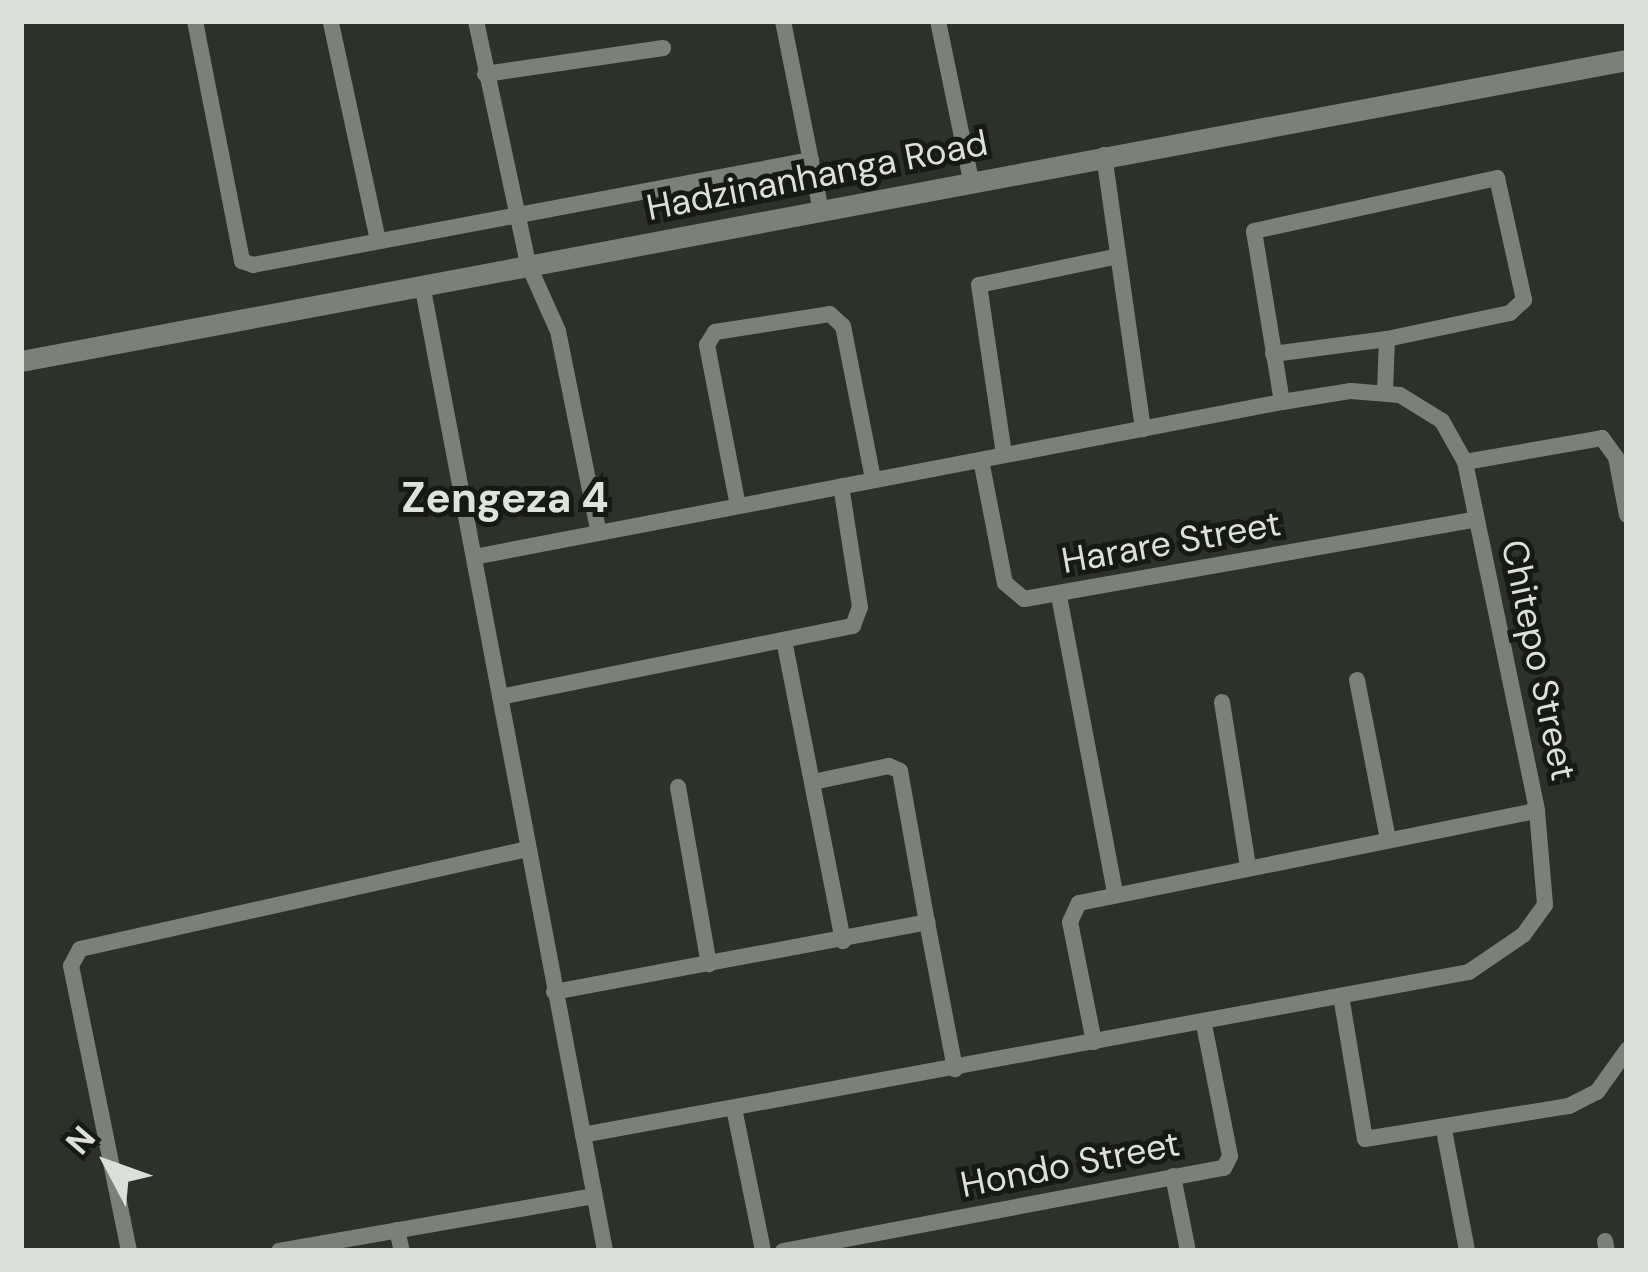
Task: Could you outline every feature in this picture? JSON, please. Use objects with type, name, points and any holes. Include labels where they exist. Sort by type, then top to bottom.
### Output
[{"type":"street","points":[[195,21],[242,261],[378,242],[811,160]]},
{"type":"street","points":[[476,21],[528,264],[557,331],[598,529]]},
{"type":"street","points":[[783,21],[820,207]]},
{"type":"street","points":[[938,21],[971,180]]},
{"type":"street","points":[[331,23],[378,242]]},
{"type":"street","points":[[485,74],[663,48]]},
{"type":"street","name":"Hadzinanhanga Road","points":[[21,361],[820,207],[1627,60]]},
{"type":"street","points":[[1104,155],[1114,257],[1143,429]]},
{"type":"street","points":[[1273,354],[1387,339],[1520,306],[1524,294],[1497,178],[1258,228],[1252,240],[1273,354],[1282,402]]},
{"type":"street","points":[[1004,454],[980,285],[1114,257]]},
{"type":"street","points":[[422,284],[605,1251]]},
{"type":"street","points":[[737,501],[707,345],[716,332],[830,314],[843,326],[873,479]]},
{"type":"street","points":[[475,556],[737,501],[841,486],[1282,402],[1385,392],[1387,339]]},
{"type":"street","name":"Chitepo Street","points":[[583,1135],[735,1113],[1455,976],[1523,935],[1548,890],[1537,811],[1465,461],[1428,408],[1385,392]]},
{"type":"street","points":[[1465,461],[1602,438],[1616,457],[1627,514]]},
{"type":"street","name":"Harare Street","points":[[981,460],[1005,583],[1024,599],[1476,520]]},
{"type":"street","points":[[500,697],[849,628],[860,617],[841,486]]},
{"type":"street","points":[[1060,596],[1115,892]]},
{"type":"street","points":[[784,640],[843,941]]},
{"type":"street","points":[[1358,680],[1388,840]]},
{"type":"street","points":[[1222,701],[1248,867]]},
{"type":"street","points":[[813,782],[889,766],[900,771],[955,1069]]},
{"type":"street","points":[[678,787],[709,964]]},
{"type":"street","points":[[1094,1042],[1070,912],[1115,892],[1537,811]]},
{"type":"street","points":[[129,1251],[112,1145],[82,1036],[71,966],[80,950],[528,849]]},
{"type":"street","points":[[554,992],[927,922]]},
{"type":"street","points":[[1341,996],[1365,1139],[1444,1130],[1586,1100],[1627,1050]]},
{"type":"street","name":"Hondo Street","points":[[784,1251],[1224,1168],[1230,1156],[1204,1025]]},
{"type":"street","points":[[735,1113],[763,1251]]},
{"type":"street","points":[[1444,1130],[1467,1251]]},
{"type":"street","points":[[1173,1176],[1188,1251]]},
{"type":"street","points":[[279,1251],[593,1196]]},
{"type":"street","points":[[398,1230],[402,1251]]},
{"type":"district","name":"Zengeza 4","points":[[505,498]]}]
